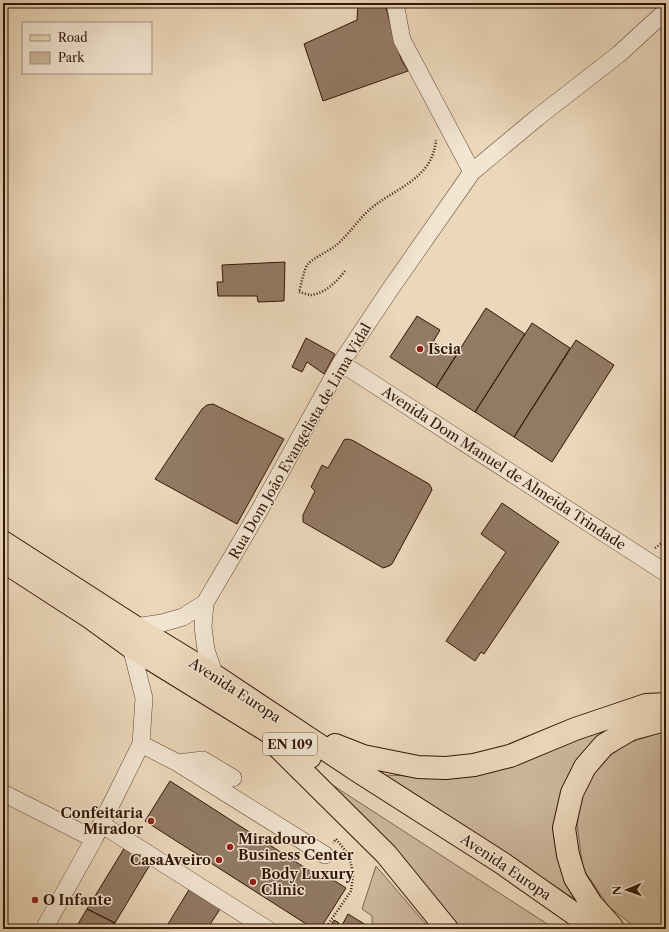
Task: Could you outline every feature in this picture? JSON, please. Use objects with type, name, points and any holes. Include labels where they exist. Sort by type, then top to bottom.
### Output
[{"type":"main road","name":"Avenida Europa","points":[[3,542],[254,724],[292,746],[576,929]]},
{"type":"main road","name":"Avenida Europa","points":[[3,561],[91,618],[215,676],[358,771],[502,863],[576,915],[607,929]]},
{"type":"main road","points":[[296,730],[363,756],[418,767],[446,768],[474,765],[510,756],[575,729],[646,705],[666,704]]},
{"type":"main road","points":[[614,929],[592,905],[575,878],[568,856],[564,828],[572,793],[585,767],[604,745],[631,729],[661,721],[666,722]]},
{"type":"main road","points":[[254,724],[386,854],[447,929]]},
{"type":"street","points":[[395,3],[402,40],[472,172]]},
{"type":"street","name":"Rua Dom João Evangelista de Lima Vidal","points":[[205,603],[259,511],[341,363],[472,172],[619,54],[666,11]]},
{"type":"street","name":"Avenida Dom Manuel de Almeida Trindade","points":[[341,363],[666,573]]},
{"type":"street","points":[[44,929],[98,831],[141,744],[144,698],[133,637],[162,623],[183,617],[205,603]]},
{"type":"street","points":[[205,603],[203,627],[206,650],[215,676]]},
{"type":"street","points":[[141,744],[178,763],[325,855]]},
{"type":"street","points":[[178,763],[203,760],[233,778]]},
{"type":"street","points":[[3,793],[98,831],[267,929]]},
{"type":"path","points":[[344,271],[337,281],[322,291],[310,295],[299,292],[307,266],[337,245],[368,211],[384,199],[415,180],[421,174],[434,151],[436,140],[435,135]]},
{"type":"path","points":[[325,855],[336,839],[349,855],[353,874],[351,891],[325,929]]},
{"type":"green space","points":[[620,721],[571,773],[573,898],[464,826],[383,775],[444,777]]},
{"type":"green space","points":[[660,733],[666,733],[666,929],[638,929],[610,908],[583,869],[577,825],[584,785],[604,760],[628,743]]},
{"type":"green space","points":[[334,786],[555,929],[458,929]]},
{"type":"green space","points":[[376,866],[430,929],[372,929],[372,916],[362,909]]},
{"type":"building","points":[[358,3],[385,5],[401,59],[408,71],[323,101],[304,44],[357,20]]},
{"type":"building","points":[[285,262],[284,301],[258,302],[257,296],[218,296],[217,282],[223,282],[222,265]]},
{"type":"building","points":[[486,308],[525,334],[475,412],[436,387]]},
{"type":"building","name":"Iscia","points":[[417,316],[440,330],[433,342],[456,356],[436,387],[390,357]]},
{"type":"building","points":[[532,323],[570,348],[514,437],[475,412]]},
{"type":"building","points":[[306,338],[335,354],[324,374],[307,362],[302,372],[292,367]]},
{"type":"building","points":[[576,340],[614,365],[552,462],[514,437]]},
{"type":"building","points":[[213,404],[284,439],[237,524],[155,479],[202,409],[207,405]]},
{"type":"building","points":[[346,439],[352,440],[429,484],[432,490],[392,564],[383,568],[303,522],[303,515],[315,491],[311,487],[322,465],[328,468]]},
{"type":"building","points":[[502,503],[559,542],[484,654],[481,652],[475,661],[446,641],[506,552],[481,534]]},
{"type":"building","name":"Miradouro Business Center","points":[[170,781],[321,878],[324,874],[346,888],[320,929],[314,929],[145,821]]},
{"type":"building","points":[[125,847],[151,863],[115,923],[87,909]]},
{"type":"building","points":[[190,888],[222,906],[207,929],[165,929]]},
{"type":"building","points":[[87,909],[115,923],[112,929],[75,929]]},
{"type":"building","points":[[348,914],[366,925],[364,929],[340,929]]},
{"type":"building","points":[[334,920],[339,923],[335,929],[329,929]]},
{"type":"place","name":"Iscia","points":[[420,349]]},
{"type":"place","name":"Confeitaria Mirador","points":[[151,821]]},
{"type":"place","name":"Miradouro Business Center","points":[[230,847]]},
{"type":"place","name":"CasaAveiro","points":[[219,860]]},
{"type":"place","name":"Body Luxury Clinic","points":[[253,882]]},
{"type":"place","name":"O Infante","points":[[35,900]]}]
